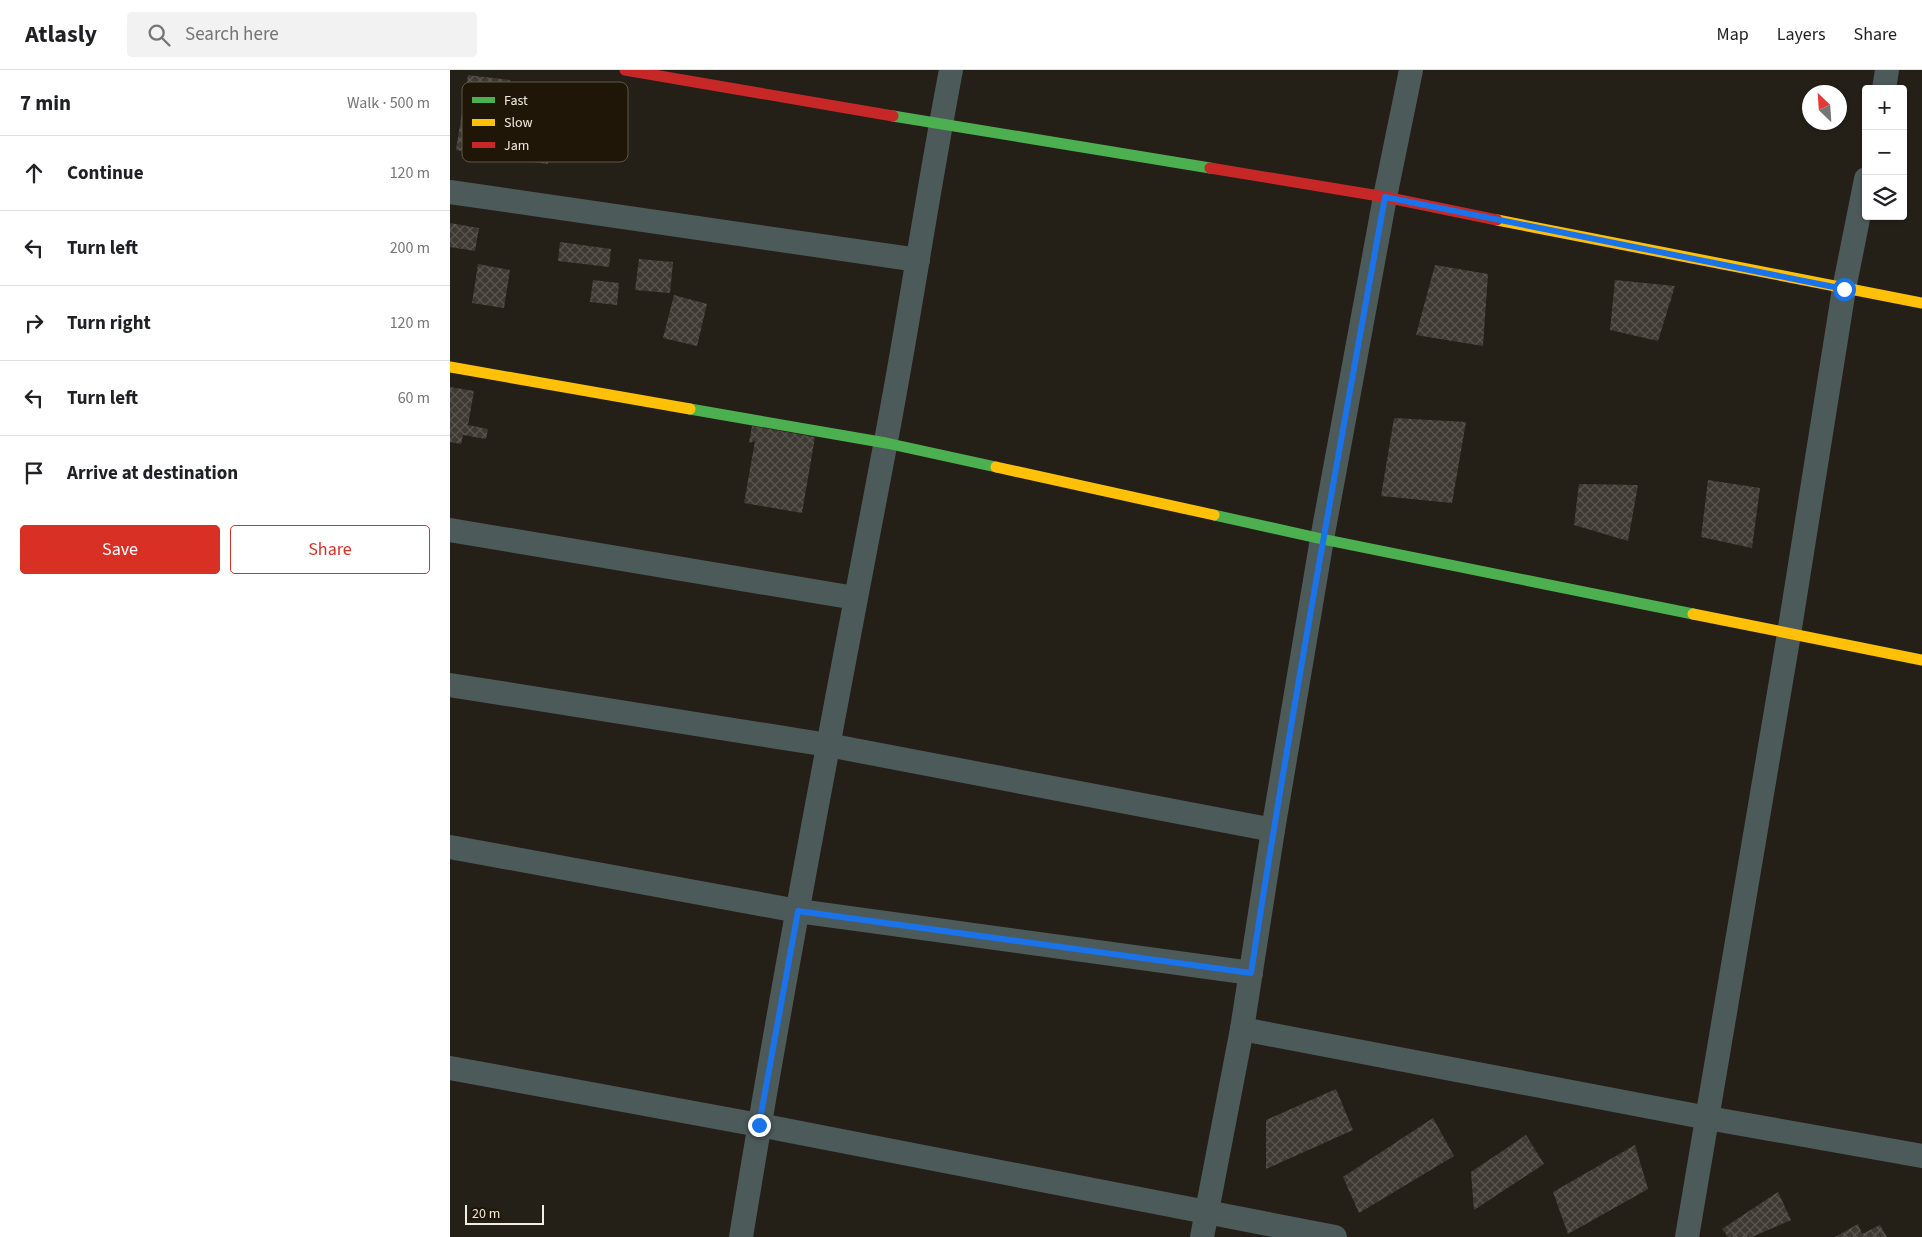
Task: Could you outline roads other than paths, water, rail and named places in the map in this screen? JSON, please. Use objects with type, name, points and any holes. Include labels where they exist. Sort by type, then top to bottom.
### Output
[{"type":"street","points":[[625,70],[1385,197],[1922,303]]},
{"type":"street","points":[[741,1237],[759,1125],[855,598],[886,443],[940,124],[951,70]]},
{"type":"street","points":[[1202,1237],[1242,1029],[1322,539],[1385,197],[1411,70]]},
{"type":"street","points":[[1885,85],[1887,70]]},
{"type":"street","points":[[450,192],[918,260]]},
{"type":"street","points":[[1687,1237],[1789,634],[1844,289],[1862,199]]},
{"type":"street","points":[[450,367],[886,443],[1322,539],[1922,660]]},
{"type":"street","points":[[450,530],[855,598]]},
{"type":"street","points":[[450,685],[828,745],[1273,830]]},
{"type":"street","points":[[450,847],[798,911],[1251,973]]},
{"type":"street","points":[[1242,1029],[1708,1118],[1922,1156]]},
{"type":"street","points":[[450,1068],[759,1125],[1335,1237]]}]
